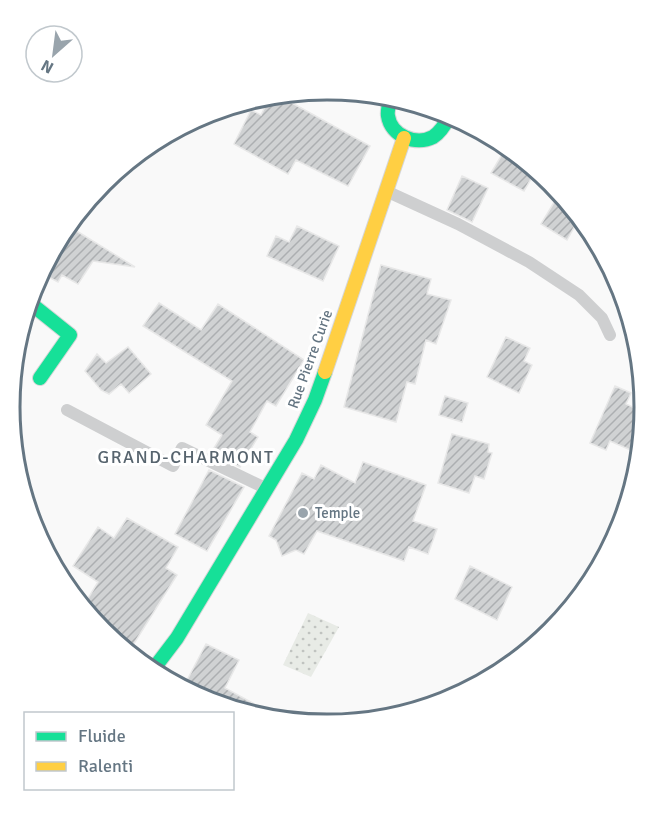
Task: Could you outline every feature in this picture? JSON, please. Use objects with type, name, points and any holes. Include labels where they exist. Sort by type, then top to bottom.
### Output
[{"type":"street","points":[[388,106],[392,126],[404,138],[424,142],[441,134],[446,124]]},
{"type":"street","name":"Rue Pierre Curie","points":[[158,663],[177,638],[296,440],[315,400],[404,138]]},
{"type":"street","points":[[36,308],[70,335],[40,378]]},
{"type":"lane","points":[[385,190],[458,224],[529,262],[579,295],[602,318],[610,335]]},
{"type":"lane","points":[[67,410],[173,466],[182,448],[266,488]]},
{"type":"shaded area","points":[[308,613],[339,627],[311,677],[283,665]]},
{"type":"building","points":[[291,102],[370,146],[348,186],[296,160],[288,174],[234,144],[251,110],[261,115],[265,106]]},
{"type":"building","points":[[502,155],[531,178],[524,191],[491,173]]},
{"type":"building","points":[[462,176],[488,188],[472,222],[447,210]]},
{"type":"building","points":[[554,202],[575,226],[567,240],[541,224]]},
{"type":"building","points":[[297,226],[339,246],[323,281],[267,256],[276,236],[289,242]]},
{"type":"building","points":[[75,230],[135,267],[93,261],[78,284],[62,275],[58,282],[48,277]]},
{"type":"building","points":[[381,265],[431,279],[427,294],[451,300],[436,344],[426,340],[415,384],[407,382],[396,422],[344,407]]},
{"type":"building","points":[[159,303],[201,330],[218,304],[304,360],[276,406],[267,401],[250,432],[258,437],[240,467],[217,456],[219,451],[214,448],[222,435],[206,425],[232,381],[143,326]]},
{"type":"building","points":[[506,337],[530,348],[524,361],[532,365],[519,393],[487,377]]},
{"type":"building","points":[[128,347],[151,374],[129,393],[121,384],[109,394],[101,390],[85,371],[97,354],[106,363]]},
{"type":"building","points":[[615,386],[631,393],[626,404],[634,408],[631,450],[610,441],[606,450],[590,443]]},
{"type":"building","points":[[445,396],[468,403],[462,422],[439,415]]},
{"type":"building","points":[[452,434],[489,444],[488,452],[492,453],[484,479],[475,476],[469,493],[438,483]]},
{"type":"building","points":[[363,462],[426,485],[413,521],[437,529],[428,554],[409,547],[404,561],[317,531],[304,554],[296,550],[282,556],[276,540],[269,536],[302,473],[314,479],[321,465],[355,483]]},
{"type":"building","points":[[209,470],[244,487],[207,551],[175,534]]},
{"type":"building","points":[[127,518],[178,547],[166,568],[177,575],[133,645],[109,624],[88,599],[98,582],[73,566],[98,527],[114,538]]},
{"type":"building","points":[[470,566],[512,587],[497,620],[455,599]]},
{"type":"building","points":[[206,644],[239,660],[225,688],[259,706],[228,698],[187,680]]},
{"type":"traffic: fast","points":[[389,107],[390,123],[394,129],[412,140],[426,140],[433,137],[445,124]]},
{"type":"traffic: fast","points":[[36,308],[70,335],[40,378]]},
{"type":"traffic: fast","points":[[158,663],[177,638],[296,440],[325,372]]},
{"type":"traffic: slow","points":[[325,372],[404,138]]},
{"type":"place","name":"Temple","points":[[303,513]]},
{"type":"district","name":"GRAND-CHARMONT","points":[[186,457]]}]
